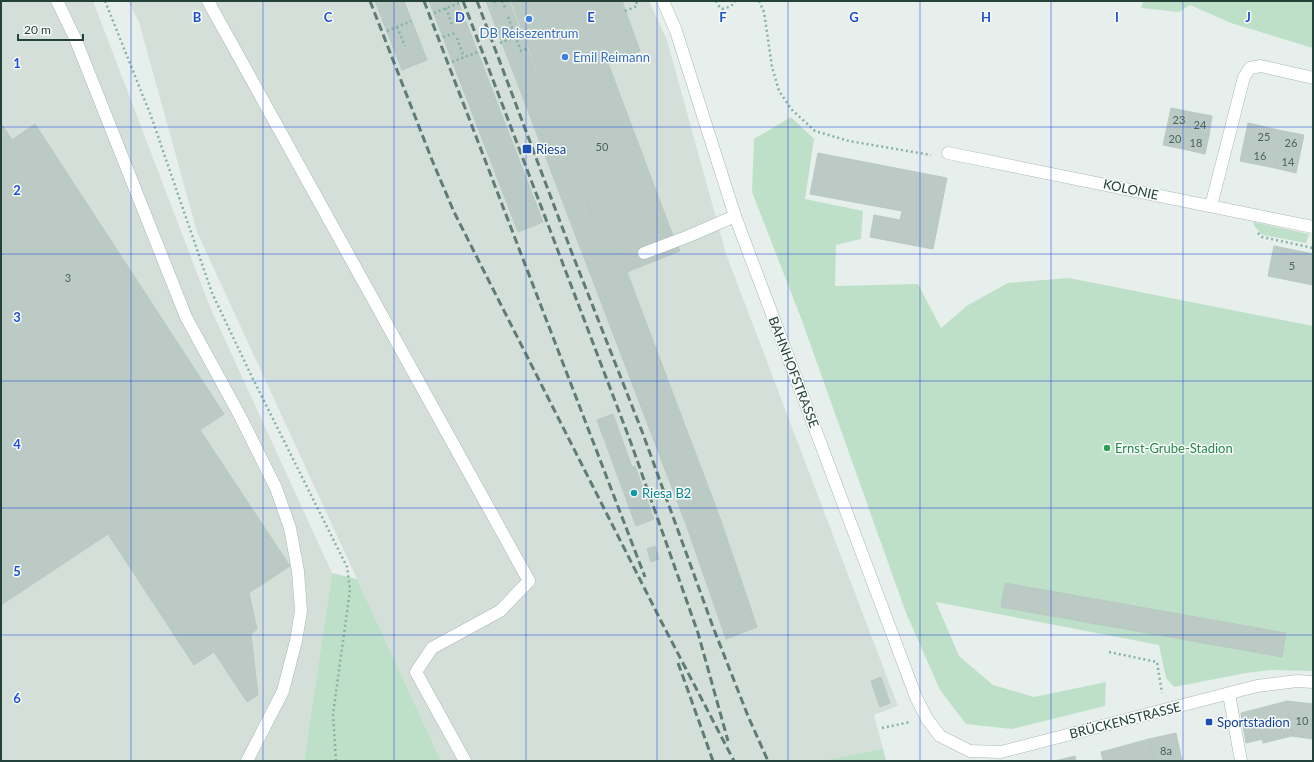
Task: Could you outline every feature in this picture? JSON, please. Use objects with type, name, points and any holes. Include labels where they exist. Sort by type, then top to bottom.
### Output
[{"type":"street","points":[[57,1],[75,38],[186,317],[240,416],[276,488],[290,528],[298,571],[301,610],[296,642],[283,691],[247,761]]},
{"type":"street","points":[[208,1],[529,582],[500,611],[432,648],[416,672],[465,761]]},
{"type":"street","name":"BAHNHOFSTRASSE","points":[[663,1],[676,31],[735,216],[916,697],[927,719],[940,736]]},
{"type":"street","points":[[1211,206],[1244,77],[1250,68],[1260,66],[1313,78]]},
{"type":"street","name":"KOLONIE","points":[[948,153],[1313,227]]},
{"type":"street","points":[[644,253],[689,236],[735,216]]},
{"type":"street","name":"BRÜCKENSTRASSE","points":[[940,736],[970,751],[1004,756],[1165,710],[1258,686],[1297,680],[1313,682]]},
{"type":"street","points":[[1229,694],[1241,761]]},
{"type":"path","points":[[104,1],[151,116],[212,293],[252,377],[347,567],[350,590],[333,714],[336,761]]},
{"type":"path","points":[[494,1],[496,6]]},
{"type":"path","points":[[502,1],[505,8]]},
{"type":"path","points":[[625,11],[637,6],[636,1]]},
{"type":"path","points":[[716,1],[722,9],[729,8],[735,3],[735,1]]},
{"type":"path","points":[[759,1],[764,12],[772,67],[779,91],[792,110],[815,131],[849,141],[931,156],[948,153]]},
{"type":"path","points":[[434,13],[459,3]]},
{"type":"path","points":[[446,8],[453,27]]},
{"type":"path","points":[[508,17],[521,51],[529,48]]},
{"type":"path","points":[[387,31],[411,21]]},
{"type":"path","points":[[397,27],[405,46]]},
{"type":"path","points":[[443,37],[455,33]]},
{"type":"path","points":[[500,43],[523,34]]},
{"type":"path","points":[[457,38],[464,57]]},
{"type":"path","points":[[452,62],[478,52]]},
{"type":"path","points":[[1109,652],[1156,662],[1165,710]]},
{"type":"path","points":[[882,728],[927,719]]},
{"type":"shaded area","points":[[1,1],[93,1],[210,307],[332,573],[304,761],[1,761]]},
{"type":"shaded area","points":[[128,1],[649,1],[667,40],[726,254],[898,706],[874,715],[883,749],[829,759],[829,761],[441,761],[197,232],[139,22]]},
{"type":"green space","points":[[1143,1],[1313,1],[1313,48],[1231,23],[1190,5],[1179,12],[1141,8]]},
{"type":"green space","name":"Ernst-Grube-Stadion","points":[[791,117],[814,139],[805,199],[863,211],[861,239],[836,245],[835,286],[918,284],[941,328],[968,305],[1008,283],[1069,278],[1313,326],[1313,671],[1270,670],[1246,673],[1174,687],[1166,678],[1159,645],[936,602],[959,656],[993,685],[1034,697],[1106,682],[1105,706],[1012,729],[966,724],[940,690],[906,613],[801,318],[752,192],[754,139]]},
{"type":"green space","points":[[1253,222],[1309,234],[1306,243],[1263,235],[1255,227]]},
{"type":"green space","points":[[332,573],[357,579],[441,761],[304,761]]},
{"type":"green space","points":[[883,749],[886,761],[829,761],[829,759]]},
{"type":"building","points":[[375,1],[404,1],[427,60],[402,70]]},
{"type":"building","points":[[429,1],[458,1],[543,222],[518,232]]},
{"type":"building","points":[[486,1],[509,1],[606,252],[670,228],[680,251],[627,272],[720,518],[757,627],[726,639],[687,527]]},
{"type":"building","name":"Riesa","points":[[511,1],[622,1],[640,51],[608,63],[670,228],[606,252]]},
{"type":"building","points":[[1171,108],[1191,112],[1187,131],[1167,127]]},
{"type":"building","points":[[1191,112],[1212,116],[1209,135],[1187,131]]},
{"type":"building","points":[[1,123],[12,140],[35,124],[224,414],[200,430],[290,566],[249,593],[257,629],[251,634],[258,695],[247,702],[214,652],[194,665],[108,534],[1,605]]},
{"type":"building","points":[[1248,123],[1283,131],[1279,150],[1244,142]]},
{"type":"building","points":[[1167,127],[1187,131],[1183,149],[1163,145]]},
{"type":"building","points":[[1187,131],[1209,135],[1205,154],[1183,149]]},
{"type":"building","points":[[1283,131],[1304,135],[1300,154],[1279,150]]},
{"type":"building","points":[[1244,142],[1279,150],[1275,168],[1240,161]]},
{"type":"building","points":[[1279,150],[1300,154],[1296,173],[1275,168]]},
{"type":"building","points":[[818,153],[947,178],[933,249],[870,237],[874,215],[900,220],[902,211],[810,194]]},
{"type":"building","points":[[1274,246],[1313,254],[1313,285],[1268,276]]},
{"type":"building","name":"Riesa B2","points":[[613,414],[632,467],[635,466],[654,519],[636,526],[597,420]]},
{"type":"building","points":[[655,546],[659,559],[651,562],[647,549]]},
{"type":"building","points":[[1005,583],[1286,633],[1282,657],[1001,607]]},
{"type":"building","points":[[881,677],[890,703],[880,707],[871,681]]},
{"type":"building","points":[[1287,701],[1313,704],[1313,739],[1292,736]]},
{"type":"building","points":[[1287,701],[1292,736],[1263,743],[1257,709]]},
{"type":"building","points":[[1257,709],[1263,739],[1246,743],[1241,713]]},
{"type":"building","points":[[1176,733],[1182,761],[1154,761],[1149,739]]},
{"type":"building","points":[[1149,739],[1154,761],[1103,761],[1101,752]]},
{"type":"building","points":[[1075,756],[1076,761],[1055,761]]},
{"type":"railway","points":[[370,1],[432,160],[454,212],[661,621],[734,761]]},
{"type":"railway","points":[[424,1],[645,577]]},
{"type":"railway","points":[[463,1],[631,443],[698,633],[728,741]]},
{"type":"railway","points":[[477,1],[570,248],[643,434],[713,627],[748,716],[768,761]]},
{"type":"railway","points":[[678,663],[713,761]]},
{"type":"place","name":"DB Reisezentrum","points":[[529,19]]},
{"type":"place","name":"Emil Reimann","points":[[565,57]]},
{"type":"place","name":"Riesa","points":[[527,149]]},
{"type":"place","name":"Ernst-Grube-Stadion","points":[[1107,448]]},
{"type":"place","name":"Riesa B2","points":[[634,493]]},
{"type":"place","name":"Sportstadion","points":[[1209,722]]}]
